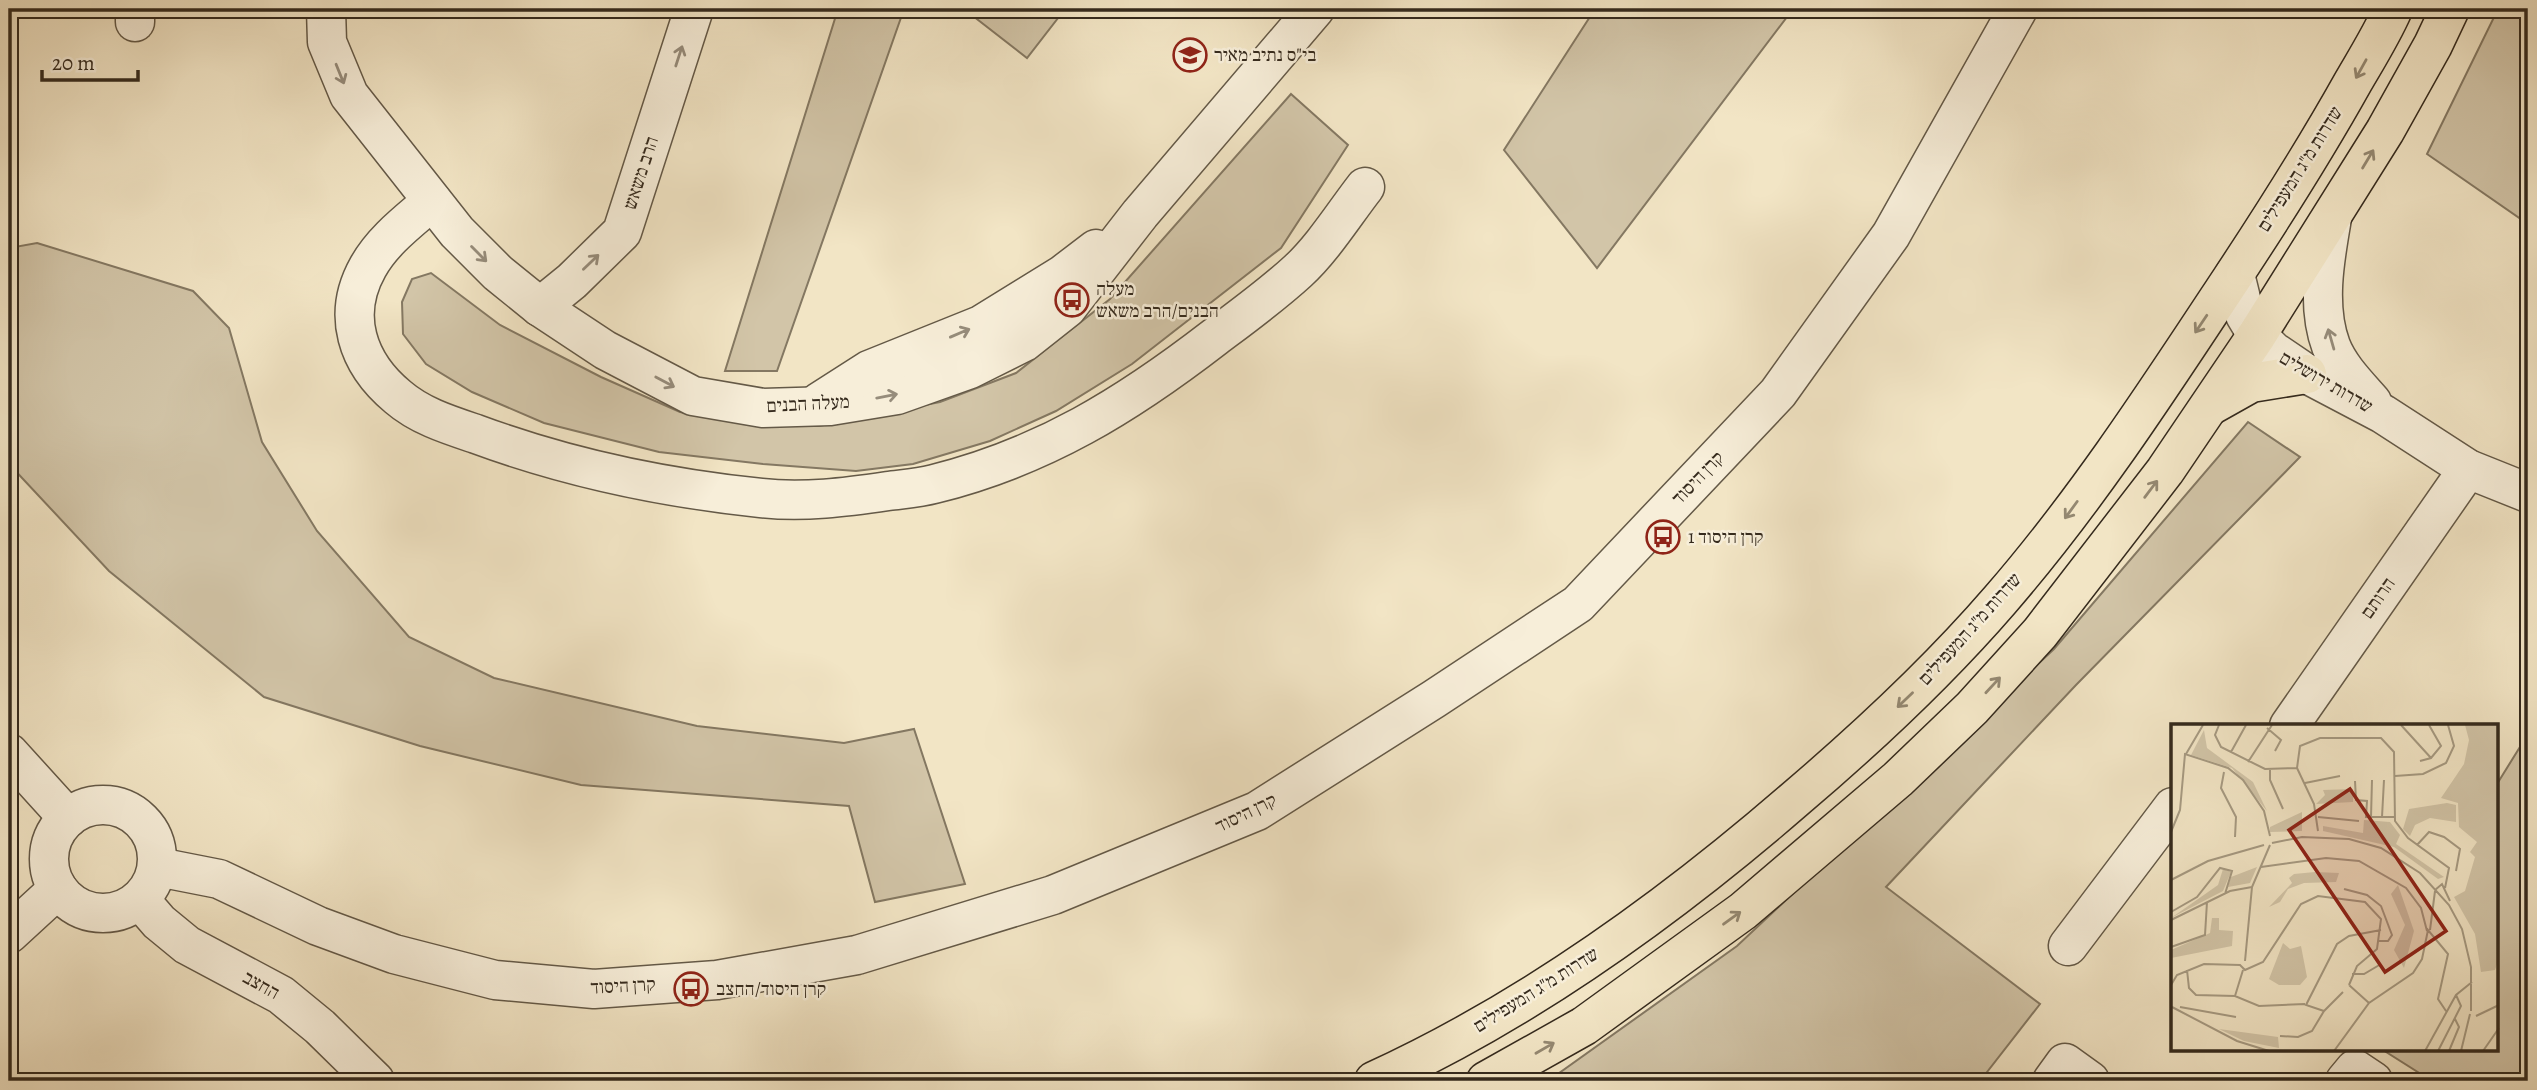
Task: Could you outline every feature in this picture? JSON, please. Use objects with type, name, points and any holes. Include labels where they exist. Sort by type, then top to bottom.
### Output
[{"type":"main road","name":"שדרות מ\"ג המעפילים","points":[[1374,1081],[1556,982],[1711,870],[1863,741],[1934,672],[2001,599],[2123,441],[2235,274],[2340,104],[2393,9]]},
{"type":"main road","points":[[1486,1081],[1584,1026],[1732,918],[1898,779],[1972,708],[2040,633],[2165,471],[2257,335],[2332,218],[2412,83],[2450,9]]},
{"type":"main road","points":[[2208,407],[2251,383],[2307,374]]},
{"type":"street","name":"מעלה הבנים","points":[[326,9],[327,41],[349,95],[457,232],[498,272],[540,307],[606,350],[693,396],[763,408],[830,406],[897,395],[970,369],[1024,342],[1067,308],[1140,215],[1315,9]]},
{"type":"street","name":"הרב משאש","points":[[540,307],[572,281],[622,232],[694,9]]},
{"type":"street","name":"קרן היסוד","points":[[158,867],[219,878],[318,926],[394,954],[495,980],[594,989],[717,980],[857,955],[1053,894],[1257,811],[1578,604],[1778,393],[1891,235],[2018,9]]},
{"type":"street","points":[[432,201],[384,244],[367,269],[353,308],[357,339],[369,366],[398,397],[432,418],[521,451],[601,473],[764,499],[841,498],[932,485],[1009,461],[1095,420],[1175,368],[1262,302],[1301,268],[1365,187]]},
{"type":"street","name":"שדרות ירושלים","points":[[2332,218],[2322,273],[2324,312],[2331,346],[2348,375],[2383,414]]},
{"type":"street","name":"שדרות ירושלים","points":[[2235,274],[2245,315],[2257,335],[2273,351],[2307,374],[2383,414],[2468,469],[2528,493]]},
{"type":"street","name":"הרותם","points":[[2290,724],[2468,469]]},
{"type":"street","points":[[9,753],[68,818]]},
{"type":"street","points":[[102,805],[121,808],[138,817],[150,831],[157,848],[158,867],[151,885],[140,900],[124,910],[106,914],[87,912],[71,903],[58,889],[51,876],[51,844],[57,830],[83,808],[102,805]]},
{"type":"street","points":[[2068,946],[2171,810]]},
{"type":"street","points":[[9,934],[58,889]]},
{"type":"street","name":"החצב","points":[[140,900],[159,922],[187,946],[281,995],[320,1027],[375,1081]]},
{"type":"street","points":[[2052,1081],[2064,1063],[2090,1081]]},
{"type":"street","points":[[2345,1081],[2355,1069],[2373,1081]]},
{"type":"shaded area","points":[[838,9],[904,9],[777,371],[725,371]]},
{"type":"shaded area","points":[[964,9],[1065,9],[1027,58]]},
{"type":"shaded area","points":[[1595,9],[1793,9],[1597,268],[1504,150]]},
{"type":"shaded area","points":[[2498,9],[2528,9],[2528,224],[2427,154]]},
{"type":"shaded area","points":[[1291,94],[1348,145],[1281,248],[1132,364],[1056,411],[990,441],[913,464],[856,471],[763,464],[659,452],[544,423],[472,392],[426,364],[403,334],[402,302],[412,279],[431,273],[500,325],[601,377],[680,412],[757,425],[819,426],[940,402],[1016,373],[1110,299]]},
{"type":"shaded area","points":[[37,243],[193,291],[229,328],[262,442],[317,531],[409,637],[494,678],[697,726],[844,743],[914,729],[965,884],[875,902],[849,806],[581,785],[420,746],[264,697],[109,571],[9,464],[9,248]]},
{"type":"shaded area","points":[[2248,422],[2300,457],[2076,685],[1886,887],[2040,1004],[1980,1081],[1548,1081],[1737,946],[2054,649]]},
{"type":"shaded area","points":[[2528,734],[2528,1081],[2432,1081],[2386,1052],[2498,1052],[2498,782]]},
{"type":"place","name":"בי\"ס נתיב מאיר","points":[[1190,55]]},
{"type":"place","name":"מעלה הבנים/הרב משאש","points":[[1072,300]]},
{"type":"place","name":"קרן היסוד 1","points":[[1663,537]]},
{"type":"place","name":"קרן היסוד/החצב","points":[[691,989]]}]
